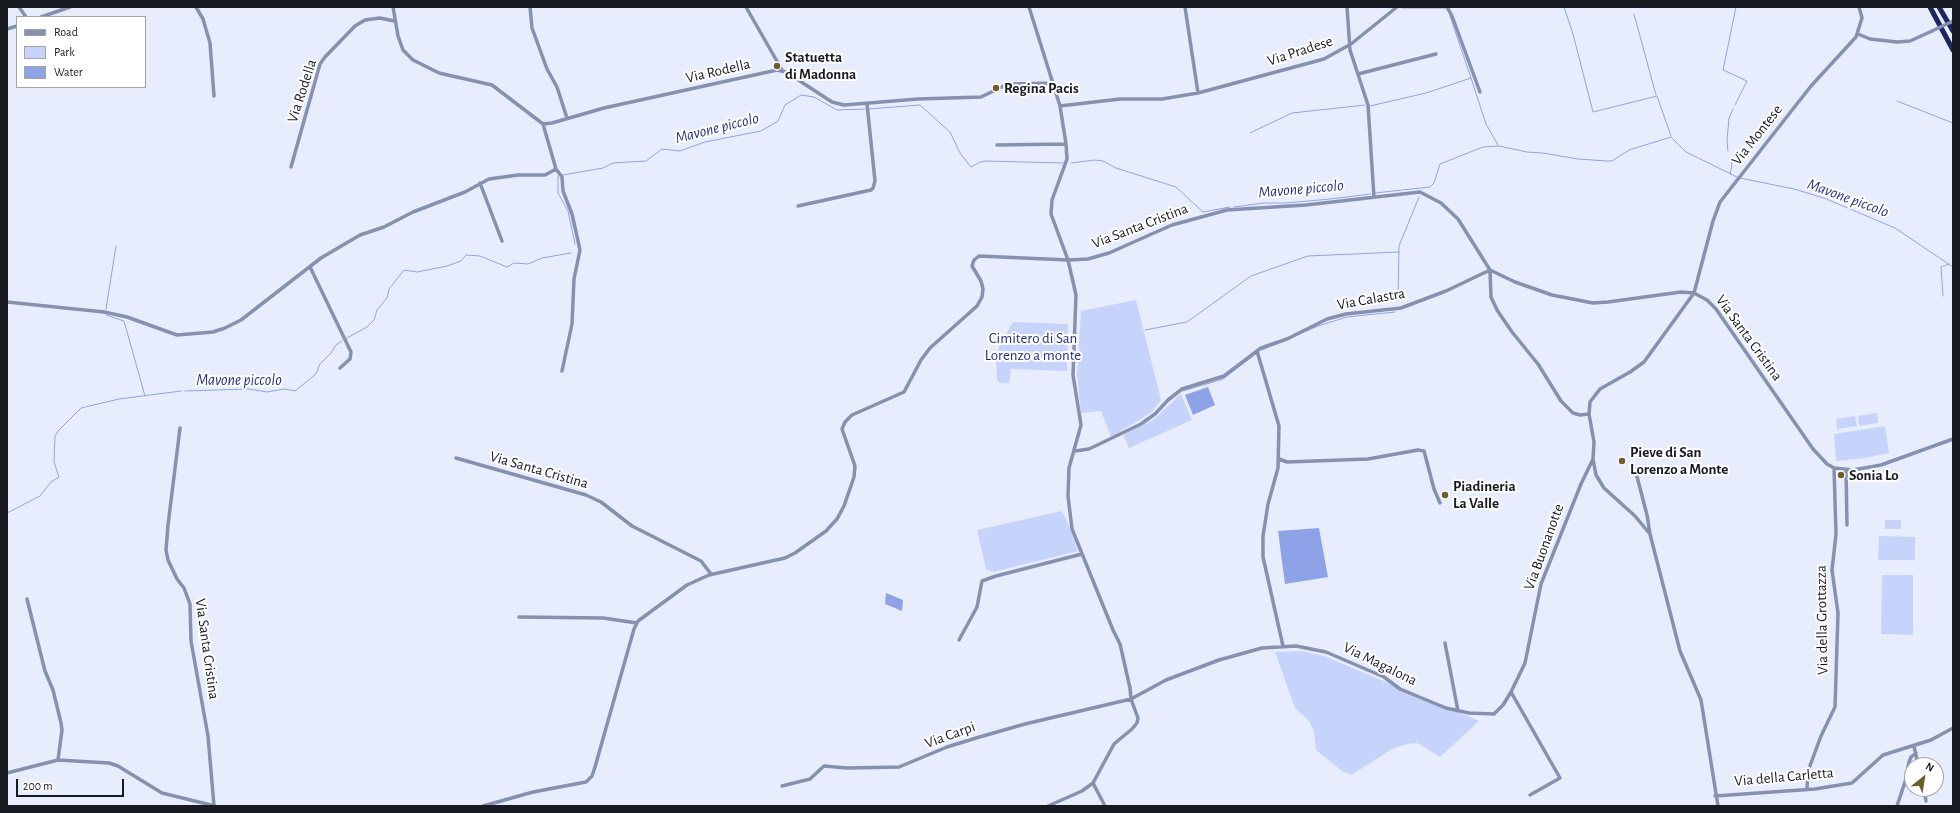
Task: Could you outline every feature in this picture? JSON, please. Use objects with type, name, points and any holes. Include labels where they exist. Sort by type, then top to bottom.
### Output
[{"type":"highway","points":[[1930,7],[1953,50]]},
{"type":"highway","points":[[1939,7],[1953,32]]},
{"type":"street","points":[[19,7],[25,16]]},
{"type":"street","points":[[44,16],[70,7]]},
{"type":"street","points":[[196,7],[203,19],[210,43],[214,96]]},
{"type":"street","points":[[393,7],[394,21],[401,46],[413,60],[439,73],[492,85],[543,124],[556,169],[562,177],[563,191],[572,214],[580,250],[574,279],[572,324],[562,371]]},
{"type":"street","points":[[530,7],[532,28],[547,69],[557,87],[567,118]]},
{"type":"street","points":[[746,7],[782,70],[832,102],[844,105],[918,99],[981,97],[1006,85],[1052,83]]},
{"type":"street","points":[[1029,7],[1060,106],[1066,144],[1067,159],[1052,200],[1051,214],[1068,260],[1076,296],[1073,375],[1081,425],[1075,451],[1069,468],[1068,496],[1072,529],[1112,630],[1120,644],[1131,699],[1138,718],[1137,723],[1114,744],[1093,783],[1082,791],[1048,806]]},
{"type":"street","points":[[1185,7],[1198,93]]},
{"type":"street","points":[[1347,7],[1351,44],[1350,50],[1368,105],[1374,197]]},
{"type":"street","name":"Via Pradese","points":[[1060,106],[1130,99],[1162,99],[1198,93],[1324,59],[1351,44],[1397,7]]},
{"type":"street","points":[[1447,7],[1480,92]]},
{"type":"street","points":[[1859,7],[1862,18],[1858,34],[1870,39],[1903,41],[1921,38],[1953,21]]},
{"type":"street","name":"Via Rodella","points":[[291,167],[320,64],[355,26],[365,20],[380,18],[394,21]]},
{"type":"street","name":"Via Montese","points":[[1694,293],[1716,210],[1737,180],[1811,86],[1858,34]]},
{"type":"street","points":[[1358,74],[1436,54]]},
{"type":"street","name":"Via Rodella","points":[[543,124],[552,123],[604,108],[782,70]]},
{"type":"street","points":[[798,206],[871,190],[873,188],[875,181],[867,104]]},
{"type":"street","points":[[997,144],[1066,144]]},
{"type":"street","points":[[7,302],[104,312],[127,317],[177,335],[213,332],[225,328],[260,307],[310,266],[360,235],[384,227],[413,212],[465,192],[480,183],[495,177],[545,175],[556,169]]},
{"type":"street","points":[[480,183],[502,241]]},
{"type":"street","name":"Via Santa Cristina","points":[[637,623],[687,585],[711,574],[785,558],[814,540],[837,520],[844,506],[854,477],[853,459],[844,439],[842,429],[844,422],[852,415],[904,392],[920,360],[930,348],[977,306],[982,297],[983,289],[981,281],[972,266],[974,260],[979,256],[987,255],[1068,260],[1088,259],[1109,254],[1172,225],[1226,210],[1306,205],[1420,192],[1441,203],[1458,219],[1490,270],[1497,275],[1530,288],[1593,302],[1608,302],[1673,293],[1694,293],[1707,300],[1716,309],[1813,449],[1827,464],[1834,468]]},
{"type":"street","points":[[310,266],[351,352],[350,359],[340,368]]},
{"type":"street","name":"Via Santa Cristina","points":[[1490,270],[1491,297],[1497,310],[1512,332],[1538,364],[1561,401],[1573,413],[1580,415],[1589,414]]},
{"type":"street","name":"Via Calastra","points":[[1075,451],[1089,449],[1141,424],[1155,414],[1168,400],[1182,390],[1224,376],[1257,351],[1287,339],[1327,319],[1346,314],[1401,308],[1446,291],[1490,270]]},
{"type":"street","points":[[1650,534],[1635,516],[1601,484],[1596,475],[1593,459],[1594,442],[1589,414],[1590,402],[1600,389],[1630,372],[1644,362],[1694,293]]},
{"type":"street","points":[[1257,351],[1279,426],[1278,468],[1267,509],[1263,557],[1283,646]]},
{"type":"street","name":"Via Santa Cristina","points":[[7,773],[58,760],[110,763],[118,766],[162,793],[214,806],[208,736],[191,641],[190,604],[184,588],[168,560],[166,550],[168,517],[180,428]]},
{"type":"street","points":[[1834,468],[1846,470],[1881,465],[1953,439]]},
{"type":"street","points":[[1279,459],[1287,462],[1368,459],[1418,450],[1424,451],[1434,490],[1440,503]]},
{"type":"street","name":"Via Santa Cristina","points":[[456,458],[557,485],[592,497],[632,526],[701,561],[711,574]]},
{"type":"street","name":"Via Buonanotte","points":[[1494,714],[1503,705],[1520,675],[1528,652],[1541,584],[1581,484],[1593,459]]},
{"type":"street","name":"Via della Grottazza","points":[[1807,789],[1808,771],[1821,736],[1832,717],[1835,707],[1838,613],[1832,570],[1836,534],[1834,468]]},
{"type":"street","points":[[1635,469],[1680,651],[1701,700],[1715,796],[1718,806]]},
{"type":"street","points":[[1846,470],[1847,525]]},
{"type":"street","points":[[959,640],[977,607],[982,581],[1082,554]]},
{"type":"street","points":[[27,599],[45,671],[61,723],[62,730],[58,760]]},
{"type":"street","points":[[483,806],[533,792],[580,785],[592,776],[637,623],[603,618],[519,617]]},
{"type":"street","points":[[1445,643],[1458,711]]},
{"type":"street","name":"Via Magalona","points":[[1131,699],[1166,680],[1219,660],[1248,651],[1283,646],[1326,652],[1384,677],[1400,689],[1446,708],[1469,714],[1494,714]]},
{"type":"street","points":[[1511,692],[1560,778],[1530,795]]},
{"type":"street","name":"Via Carpi","points":[[782,786],[810,779],[824,766],[899,767],[947,747],[976,738],[1038,720],[1131,699]]},
{"type":"street","name":"Via della Carletta","points":[[1715,796],[1807,789],[1852,783],[1883,755],[1914,746],[1948,732],[1953,728]]},
{"type":"street","points":[[1914,746],[1917,757]]},
{"type":"street","points":[[1896,806],[1905,782],[1909,762],[1916,753]]},
{"type":"street","points":[[1093,783],[1105,806]]},
{"type":"street","points":[[1925,797],[1926,801]]},
{"type":"green space","points":[[1136,300],[1161,400],[1152,412],[1111,437],[1101,411],[1081,413],[1077,374],[1081,311]]},
{"type":"green space","name":"Cimitero di San Lorenzo a monte","points":[[1013,322],[1068,324],[1067,371],[1011,369],[1009,383],[1000,383],[997,380],[996,360],[999,347]]},
{"type":"green space","points":[[1181,394],[1192,420],[1129,448],[1123,435],[1153,420]]},
{"type":"green space","points":[[1877,413],[1878,423],[1859,426],[1858,416]]},
{"type":"green space","points":[[1855,416],[1857,426],[1837,429],[1836,419]]},
{"type":"green space","points":[[1885,426],[1889,453],[1865,458],[1836,461],[1834,434]]},
{"type":"green space","points":[[1062,511],[1078,551],[993,572],[986,569],[977,530]]},
{"type":"green space","points":[[1885,520],[1901,520],[1901,529],[1885,529]]},
{"type":"green space","points":[[1879,536],[1915,537],[1915,560],[1878,560]]},
{"type":"green space","points":[[1882,575],[1913,575],[1913,635],[1881,634]]},
{"type":"green space","points":[[1301,651],[1324,656],[1479,721],[1440,757],[1417,743],[1407,744],[1394,748],[1351,775],[1342,771],[1316,750],[1314,732],[1309,721],[1295,708],[1275,652]]},
{"type":"water","points":[[1208,387],[1215,405],[1193,415],[1185,395]]},
{"type":"water","points":[[1319,528],[1328,577],[1285,584],[1278,531]]},
{"type":"water","points":[[886,593],[903,600],[902,611],[885,604]]},
{"type":"waterway","name":"Mavone piccolo","points":[[1387,7],[1394,8]]},
{"type":"waterway","name":"Mavone piccolo","points":[[1564,7],[1573,34],[1593,112],[1657,96],[1671,136]]},
{"type":"waterway","name":"Mavone piccolo","points":[[1735,105],[1747,81],[1723,70],[1736,7]]},
{"type":"waterway","name":"Mavone piccolo","points":[[1402,8],[1446,8]]},
{"type":"waterway","name":"Mavone piccolo","points":[[1634,14],[1656,95]]},
{"type":"waterway","name":"Mavone piccolo","points":[[1450,16],[1471,78]]},
{"type":"waterway","name":"Mavone piccolo","points":[[1370,106],[1426,93],[1471,78],[1486,124],[1498,145]]},
{"type":"waterway","name":"Mavone piccolo","points":[[563,175],[603,168],[613,163],[646,161],[662,149],[680,151],[705,142],[761,131],[778,121],[785,105],[801,95],[814,97],[837,110],[865,109]]},
{"type":"waterway","name":"Mavone piccolo","points":[[1897,101],[1953,123]]},
{"type":"waterway","name":"Mavone piccolo","points":[[869,109],[920,105],[950,132],[960,153],[971,167],[980,162],[986,161],[1063,163]]},
{"type":"waterway","name":"Mavone piccolo","points":[[1250,133],[1292,113],[1365,105]]},
{"type":"waterway","name":"Mavone piccolo","points":[[1728,151],[1727,141],[1729,118],[1733,109]]},
{"type":"waterway","name":"Mavone piccolo","points":[[1375,193],[1430,187],[1434,183],[1440,164],[1483,147],[1499,146],[1527,152],[1578,159],[1612,161],[1629,150],[1671,137],[1686,152],[1737,177]]},
{"type":"waterway","name":"Mavone piccolo","points":[[1730,158],[1732,165],[1730,174]]},
{"type":"waterway","name":"Mavone piccolo","points":[[1071,163],[1095,160],[1103,161],[1116,168],[1176,187],[1203,212],[1230,207]]},
{"type":"waterway","name":"Mavone piccolo","points":[[558,176],[558,193],[568,211],[575,244]]},
{"type":"waterway","name":"Mavone piccolo","points":[[1740,178],[1794,189],[1824,198],[1895,228],[1953,267]]},
{"type":"waterway","name":"Mavone piccolo","points":[[1234,207],[1371,194]]},
{"type":"waterway","points":[[1398,301],[1399,246],[1419,197]]},
{"type":"waterway","name":"Mavone piccolo","points":[[106,309],[116,246]]},
{"type":"waterway","points":[[1145,330],[1187,322],[1251,276],[1308,256],[1399,252]]},
{"type":"waterway","name":"Mavone piccolo","points":[[347,338],[367,327],[374,320],[377,310],[387,298],[389,289],[404,270],[417,272],[447,266],[461,261],[466,255],[480,256],[507,267],[514,263],[528,264],[542,258],[571,253]]},
{"type":"waterway","name":"Mavone piccolo","points":[[1943,296],[1941,267],[1949,264]]},
{"type":"waterway","points":[[1262,350],[1318,326],[1347,317],[1395,312]]},
{"type":"waterway","name":"Mavone piccolo","points":[[106,315],[124,321],[145,396]]},
{"type":"waterway","name":"Mavone piccolo","points":[[185,391],[249,389],[267,392],[284,389],[295,391],[316,374],[320,364],[331,353],[336,345],[342,341]]},
{"type":"waterway","points":[[1183,391],[1223,379],[1253,356]]},
{"type":"waterway","name":"Mavone piccolo","points":[[7,513],[40,496],[51,482],[59,477],[54,462],[55,436],[81,408],[119,399],[181,391]]},
{"type":"place","name":"Statuetta di Madonna","points":[[777,66]]},
{"type":"place","name":"Regina Pacis","points":[[996,88]]},
{"type":"place","name":"Pieve di San Lorenzo a Monte","points":[[1622,461]]},
{"type":"place","name":"Sonia Lo","points":[[1841,475]]},
{"type":"place","name":"Piadineria La Valle","points":[[1445,495]]}]
